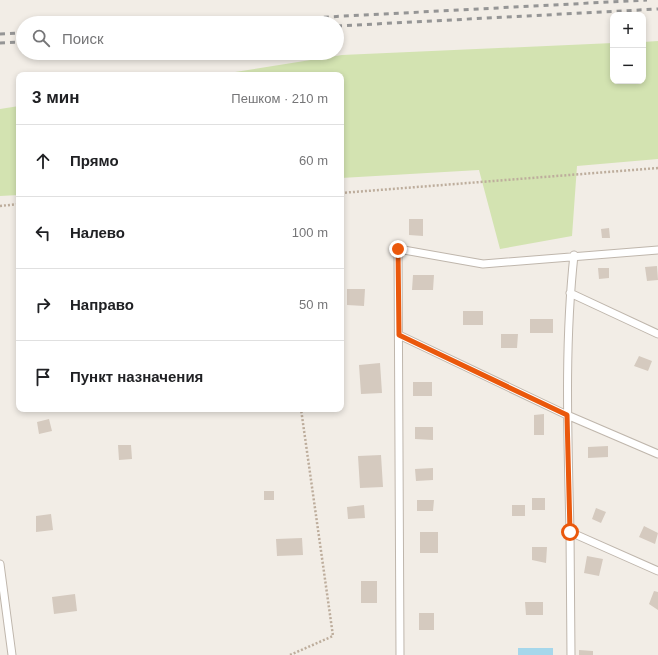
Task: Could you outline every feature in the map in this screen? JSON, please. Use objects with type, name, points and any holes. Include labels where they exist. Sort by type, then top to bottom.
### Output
[{"type":"lane","points":[[400,655],[398,249],[483,264],[574,255],[658,250]]},
{"type":"lane","points":[[571,655],[567,415],[570,294],[574,255]]},
{"type":"lane","points":[[570,294],[658,334]]},
{"type":"lane","points":[[399,335],[567,415],[658,454]]},
{"type":"lane","points":[[570,532],[658,571]]},
{"type":"lane","points":[[0,564],[12,655]]},
{"type":"path","points":[[344,192],[658,168]]},
{"type":"path","points":[[0,206],[16,204]]},
{"type":"path","points":[[290,655],[333,636],[300,412]]},
{"type":"green space","points":[[658,41],[658,159],[577,166],[572,236],[500,249],[479,170],[344,178],[344,72],[235,72],[310,60],[344,60],[344,55],[610,43],[610,84],[646,84],[646,42]]},
{"type":"green space","points":[[16,106],[16,195],[0,196],[0,109]]},
{"type":"water","points":[[518,648],[553,648],[553,655],[518,655]]},
{"type":"building","points":[[409,219],[423,219],[423,236],[409,235]]},
{"type":"building","points":[[609,228],[610,238],[602,238],[601,229]]},
{"type":"building","points":[[657,266],[658,280],[647,281],[645,267]]},
{"type":"building","points":[[598,268],[609,268],[609,278],[599,279]]},
{"type":"building","points":[[413,275],[434,275],[433,290],[412,290]]},
{"type":"building","points":[[347,289],[365,289],[364,306],[347,305]]},
{"type":"building","points":[[463,311],[483,311],[483,325],[463,325]]},
{"type":"building","points":[[530,319],[553,319],[553,333],[530,333]]},
{"type":"building","points":[[501,334],[518,334],[517,348],[501,348]]},
{"type":"building","points":[[639,356],[652,361],[648,371],[634,366]]},
{"type":"building","points":[[380,363],[382,393],[361,394],[359,365]]},
{"type":"building","points":[[413,382],[432,382],[432,396],[413,396]]},
{"type":"building","points":[[544,414],[544,435],[534,435],[534,415]]},
{"type":"building","points":[[49,419],[52,431],[39,434],[37,422]]},
{"type":"building","points":[[415,427],[433,427],[433,440],[415,439]]},
{"type":"building","points":[[118,445],[131,445],[132,459],[119,460]]},
{"type":"building","points":[[608,446],[608,457],[588,458],[588,447]]},
{"type":"building","points":[[381,455],[383,487],[360,488],[358,456]]},
{"type":"building","points":[[433,468],[433,480],[416,481],[415,469]]},
{"type":"building","points":[[264,491],[274,491],[274,500],[264,500]]},
{"type":"building","points":[[532,498],[545,498],[545,510],[532,510]]},
{"type":"building","points":[[417,500],[434,500],[433,511],[417,511]]},
{"type":"building","points":[[364,505],[365,518],[348,519],[347,507]]},
{"type":"building","points":[[512,505],[525,505],[525,516],[512,516]]},
{"type":"building","points":[[596,508],[606,512],[601,523],[592,519]]},
{"type":"building","points":[[51,514],[53,530],[36,532],[36,516]]},
{"type":"building","points":[[644,526],[658,533],[655,544],[639,537]]},
{"type":"building","points":[[420,532],[438,532],[438,553],[420,553]]},
{"type":"building","points":[[302,538],[303,555],[277,556],[276,539]]},
{"type":"building","points":[[532,547],[547,547],[546,563],[532,560]]},
{"type":"building","points":[[587,556],[603,559],[599,576],[584,573]]},
{"type":"building","points":[[361,581],[377,581],[377,603],[361,603]]},
{"type":"building","points":[[654,591],[658,592],[658,610],[649,604]]},
{"type":"building","points":[[75,594],[77,611],[54,614],[52,597]]},
{"type":"building","points":[[525,602],[543,602],[543,615],[526,615]]},
{"type":"building","points":[[419,613],[434,613],[434,630],[419,630]]},
{"type":"building","points":[[579,650],[593,651],[593,655],[579,655]]},
{"type":"railway","points":[[344,16],[647,0]]},
{"type":"railway","points":[[344,26],[658,9]]},
{"type":"railway","points":[[0,34],[16,33]]},
{"type":"railway","points":[[0,43],[16,42]]},
{"type":"route","points":[[398,249],[399,335],[567,415],[570,532]]}]
